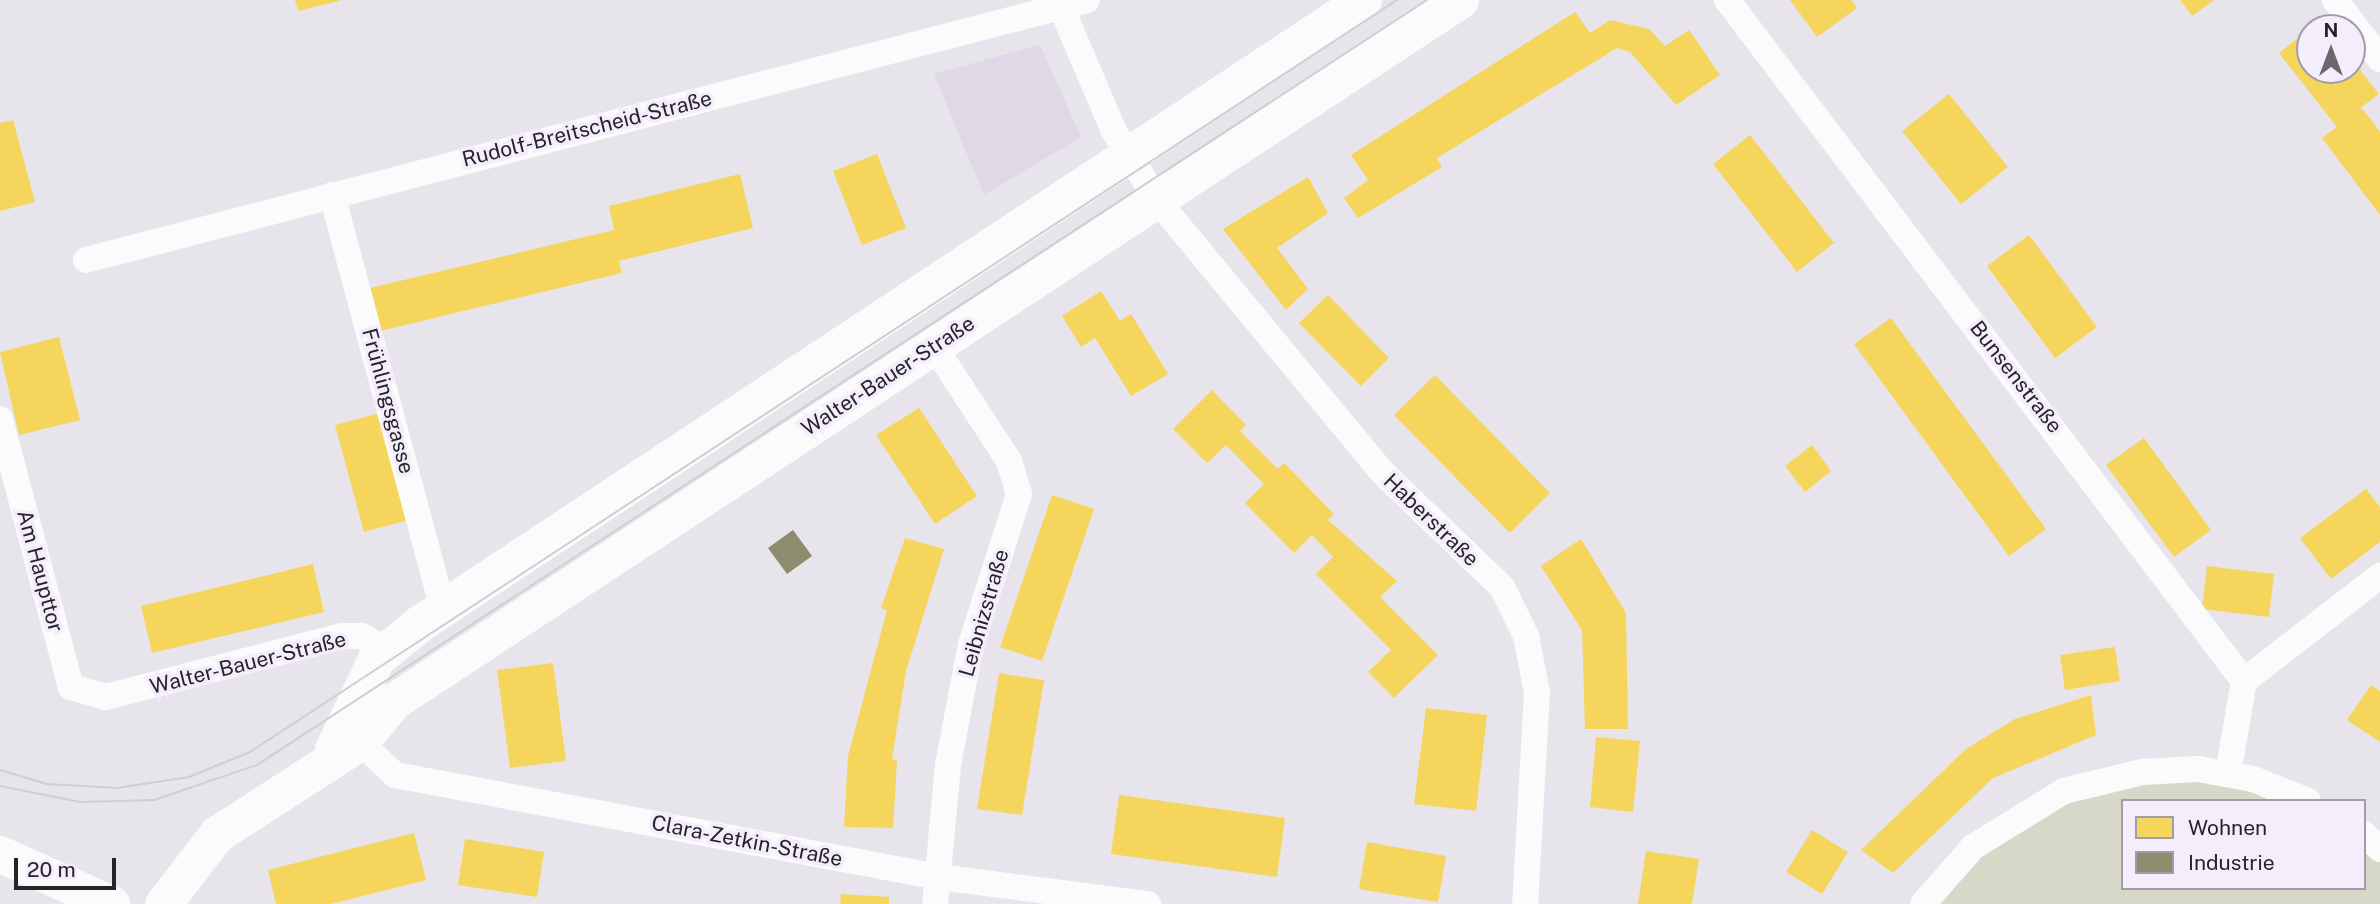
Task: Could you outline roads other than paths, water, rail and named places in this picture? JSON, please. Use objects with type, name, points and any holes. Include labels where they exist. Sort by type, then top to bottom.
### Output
[{"type":"street","name":"Rudolf-Breitscheid-Straße","points":[[86,260],[1059,4],[1087,0]]},
{"type":"street","name":"Walter-Bauer-Straße","points":[[326,762],[376,659],[443,608],[1363,0]]},
{"type":"street","name":"Walter-Bauer-Straße","points":[[163,904],[217,834],[360,742],[394,701],[1460,0]]},
{"type":"street","name":"Bunsenstraße","points":[[1727,0],[2244,681]]},
{"type":"street","points":[[2334,0],[2380,59]]},
{"type":"street","name":"Haberstraße","points":[[1059,4],[1128,154],[1157,200],[1383,473],[1502,587],[1526,636],[1537,692],[1525,904]]},
{"type":"street","name":"Frühlingsgasse","points":[[332,195],[443,608]]},
{"type":"street","name":"Leibnizstraße","points":[[934,346],[1009,461],[1019,494],[971,644],[948,765],[935,904]]},
{"type":"street","name":"Am Haupttor","points":[[0,419],[71,687],[106,697]]},
{"type":"street","points":[[2228,774],[2244,681],[2380,576]]},
{"type":"street","name":"Walter-Bauer-Straße","points":[[106,697],[342,636],[362,636],[387,651]]},
{"type":"street","name":"Clara-Zetkin-Straße","points":[[360,742],[395,775],[939,877],[1148,904]]},
{"type":"street","points":[[1923,904],[1979,842],[2064,791],[2142,772],[2228,774],[2302,799]]},
{"type":"street","points":[[2366,836],[2380,849]]},
{"type":"street","points":[[0,854],[111,904]]},
{"type":"tram line","points":[[0,770],[47,784],[117,788],[189,777],[250,752],[1397,0]]},
{"type":"tram line","points":[[0,786],[80,802],[154,800],[257,765],[1427,0]]}]
